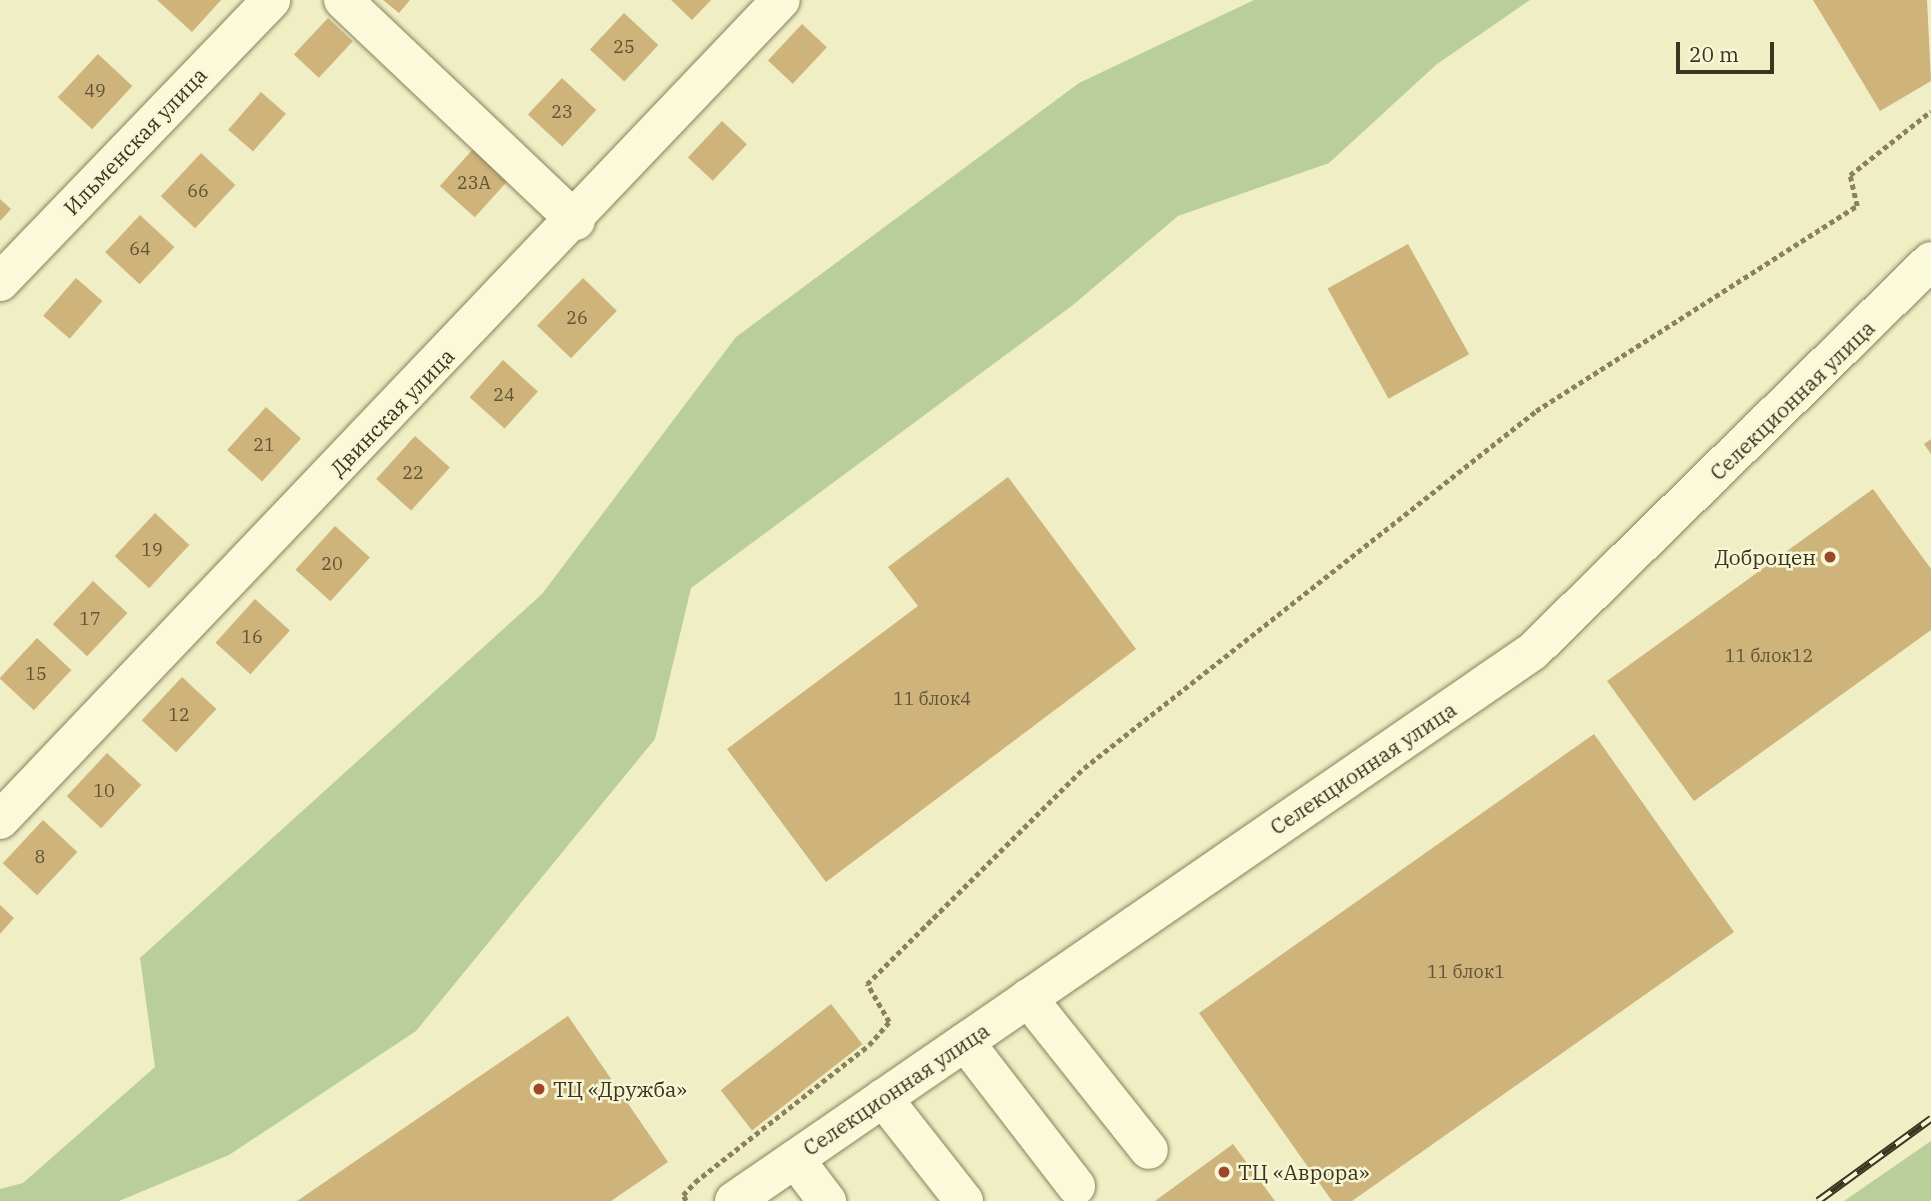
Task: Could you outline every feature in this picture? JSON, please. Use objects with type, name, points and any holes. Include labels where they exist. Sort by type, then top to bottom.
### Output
[{"type":"street","name":"Ильменская улица","points":[[0,282],[271,0]]},
{"type":"street","points":[[343,0],[576,221]]},
{"type":"street","name":"Двинская улица","points":[[0,820],[576,221],[780,0]]},
{"type":"street","name":"Селекционная улица","points":[[734,1201],[1533,652],[1931,261]]},
{"type":"street","points":[[1028,998],[1149,1150]]},
{"type":"street","points":[[965,1042],[1076,1186]]},
{"type":"street","points":[[883,1098],[964,1201]]},
{"type":"street","points":[[794,1159],[827,1201]]},
{"type":"path","points":[[686,1201],[683,1195],[695,1182],[869,1045],[889,1022],[867,984],[1084,768],[1536,411],[1857,206],[1850,175],[1931,111]]},
{"type":"green space","points":[[1254,0],[1530,0],[1437,64],[1329,163],[1178,216],[1073,305],[691,588],[655,739],[416,1031],[229,1155],[119,1201],[0,1201],[0,1189],[23,1183],[155,1067],[140,958],[542,594],[736,337],[1079,83]]},
{"type":"green space","points":[[1931,1141],[1931,1201],[1844,1201]]},
{"type":"building","points":[[157,0],[221,0],[192,32]]},
{"type":"building","points":[[383,0],[410,0],[399,13]]},
{"type":"building","points":[[671,0],[711,0],[692,20]]},
{"type":"building","points":[[1813,0],[1927,0],[1931,81],[1880,111]]},
{"type":"building","points":[[624,13],[658,45],[624,82],[590,50]]},
{"type":"building","points":[[328,18],[353,41],[319,78],[294,55]]},
{"type":"building","points":[[802,24],[827,47],[793,84],[768,61]]},
{"type":"building","points":[[98,54],[132,86],[92,129],[58,97]]},
{"type":"building","points":[[562,78],[596,110],[562,147],[528,115]]},
{"type":"building","points":[[261,92],[286,114],[253,151],[228,130]]},
{"type":"building","points":[[722,121],[747,144],[713,181],[688,158]]},
{"type":"building","points":[[474,148],[509,179],[475,217],[440,186]]},
{"type":"building","points":[[201,153],[235,185],[195,228],[161,196]]},
{"type":"building","points":[[0,199],[11,209],[0,221]]},
{"type":"building","points":[[140,215],[174,247],[140,284],[105,252]]},
{"type":"building","points":[[1408,244],[1469,354],[1389,399],[1328,289]]},
{"type":"building","points":[[76,278],[102,301],[70,339],[43,316]]},
{"type":"building","points":[[583,278],[617,311],[571,358],[537,325]]},
{"type":"building","points":[[503,360],[538,391],[504,429],[470,397]]},
{"type":"building","points":[[266,407],[301,438],[262,482],[227,450]]},
{"type":"building","points":[[415,436],[450,467],[411,511],[376,479]]},
{"type":"building","points":[[1931,439],[1931,454],[1924,444]]},
{"type":"building","points":[[1008,477],[1136,649],[826,882],[727,749],[918,606],[888,567]]},
{"type":"building","points":[[1873,489],[1931,569],[1931,630],[1694,801],[1607,681]]},
{"type":"building","points":[[155,513],[189,545],[149,588],[115,556]]},
{"type":"building","points":[[335,526],[370,557],[330,601],[296,570]]},
{"type":"building","points":[[93,581],[127,613],[87,656],[53,624]]},
{"type":"building","points":[[255,599],[290,630],[250,674],[216,643]]},
{"type":"building","points":[[37,638],[71,670],[34,710],[0,678]]},
{"type":"building","points":[[182,677],[216,709],[176,752],[142,720]]},
{"type":"building","points":[[1594,734],[1734,932],[1352,1201],[1332,1201],[1199,1013]]},
{"type":"building","points":[[107,753],[141,785],[101,828],[67,796]]},
{"type":"building","points":[[43,820],[77,852],[37,895],[3,863]]},
{"type":"building","points":[[0,905],[14,918],[0,934]]},
{"type":"building","points":[[831,1004],[862,1044],[752,1130],[721,1090]]},
{"type":"building","name":"ТЦ «Дружба»","points":[[568,1016],[668,1162],[611,1201],[297,1201]]},
{"type":"building","name":"ТЦ «Аврора»","points":[[1233,1144],[1275,1201],[1155,1201]]},
{"type":"railway","points":[[1818,1201],[1931,1119]]},
{"type":"place","name":"Доброцен","points":[[1830,557]]},
{"type":"place","name":"ТЦ «Дружба»","points":[[539,1089]]},
{"type":"place","name":"ТЦ «Аврора»","points":[[1224,1172]]}]
